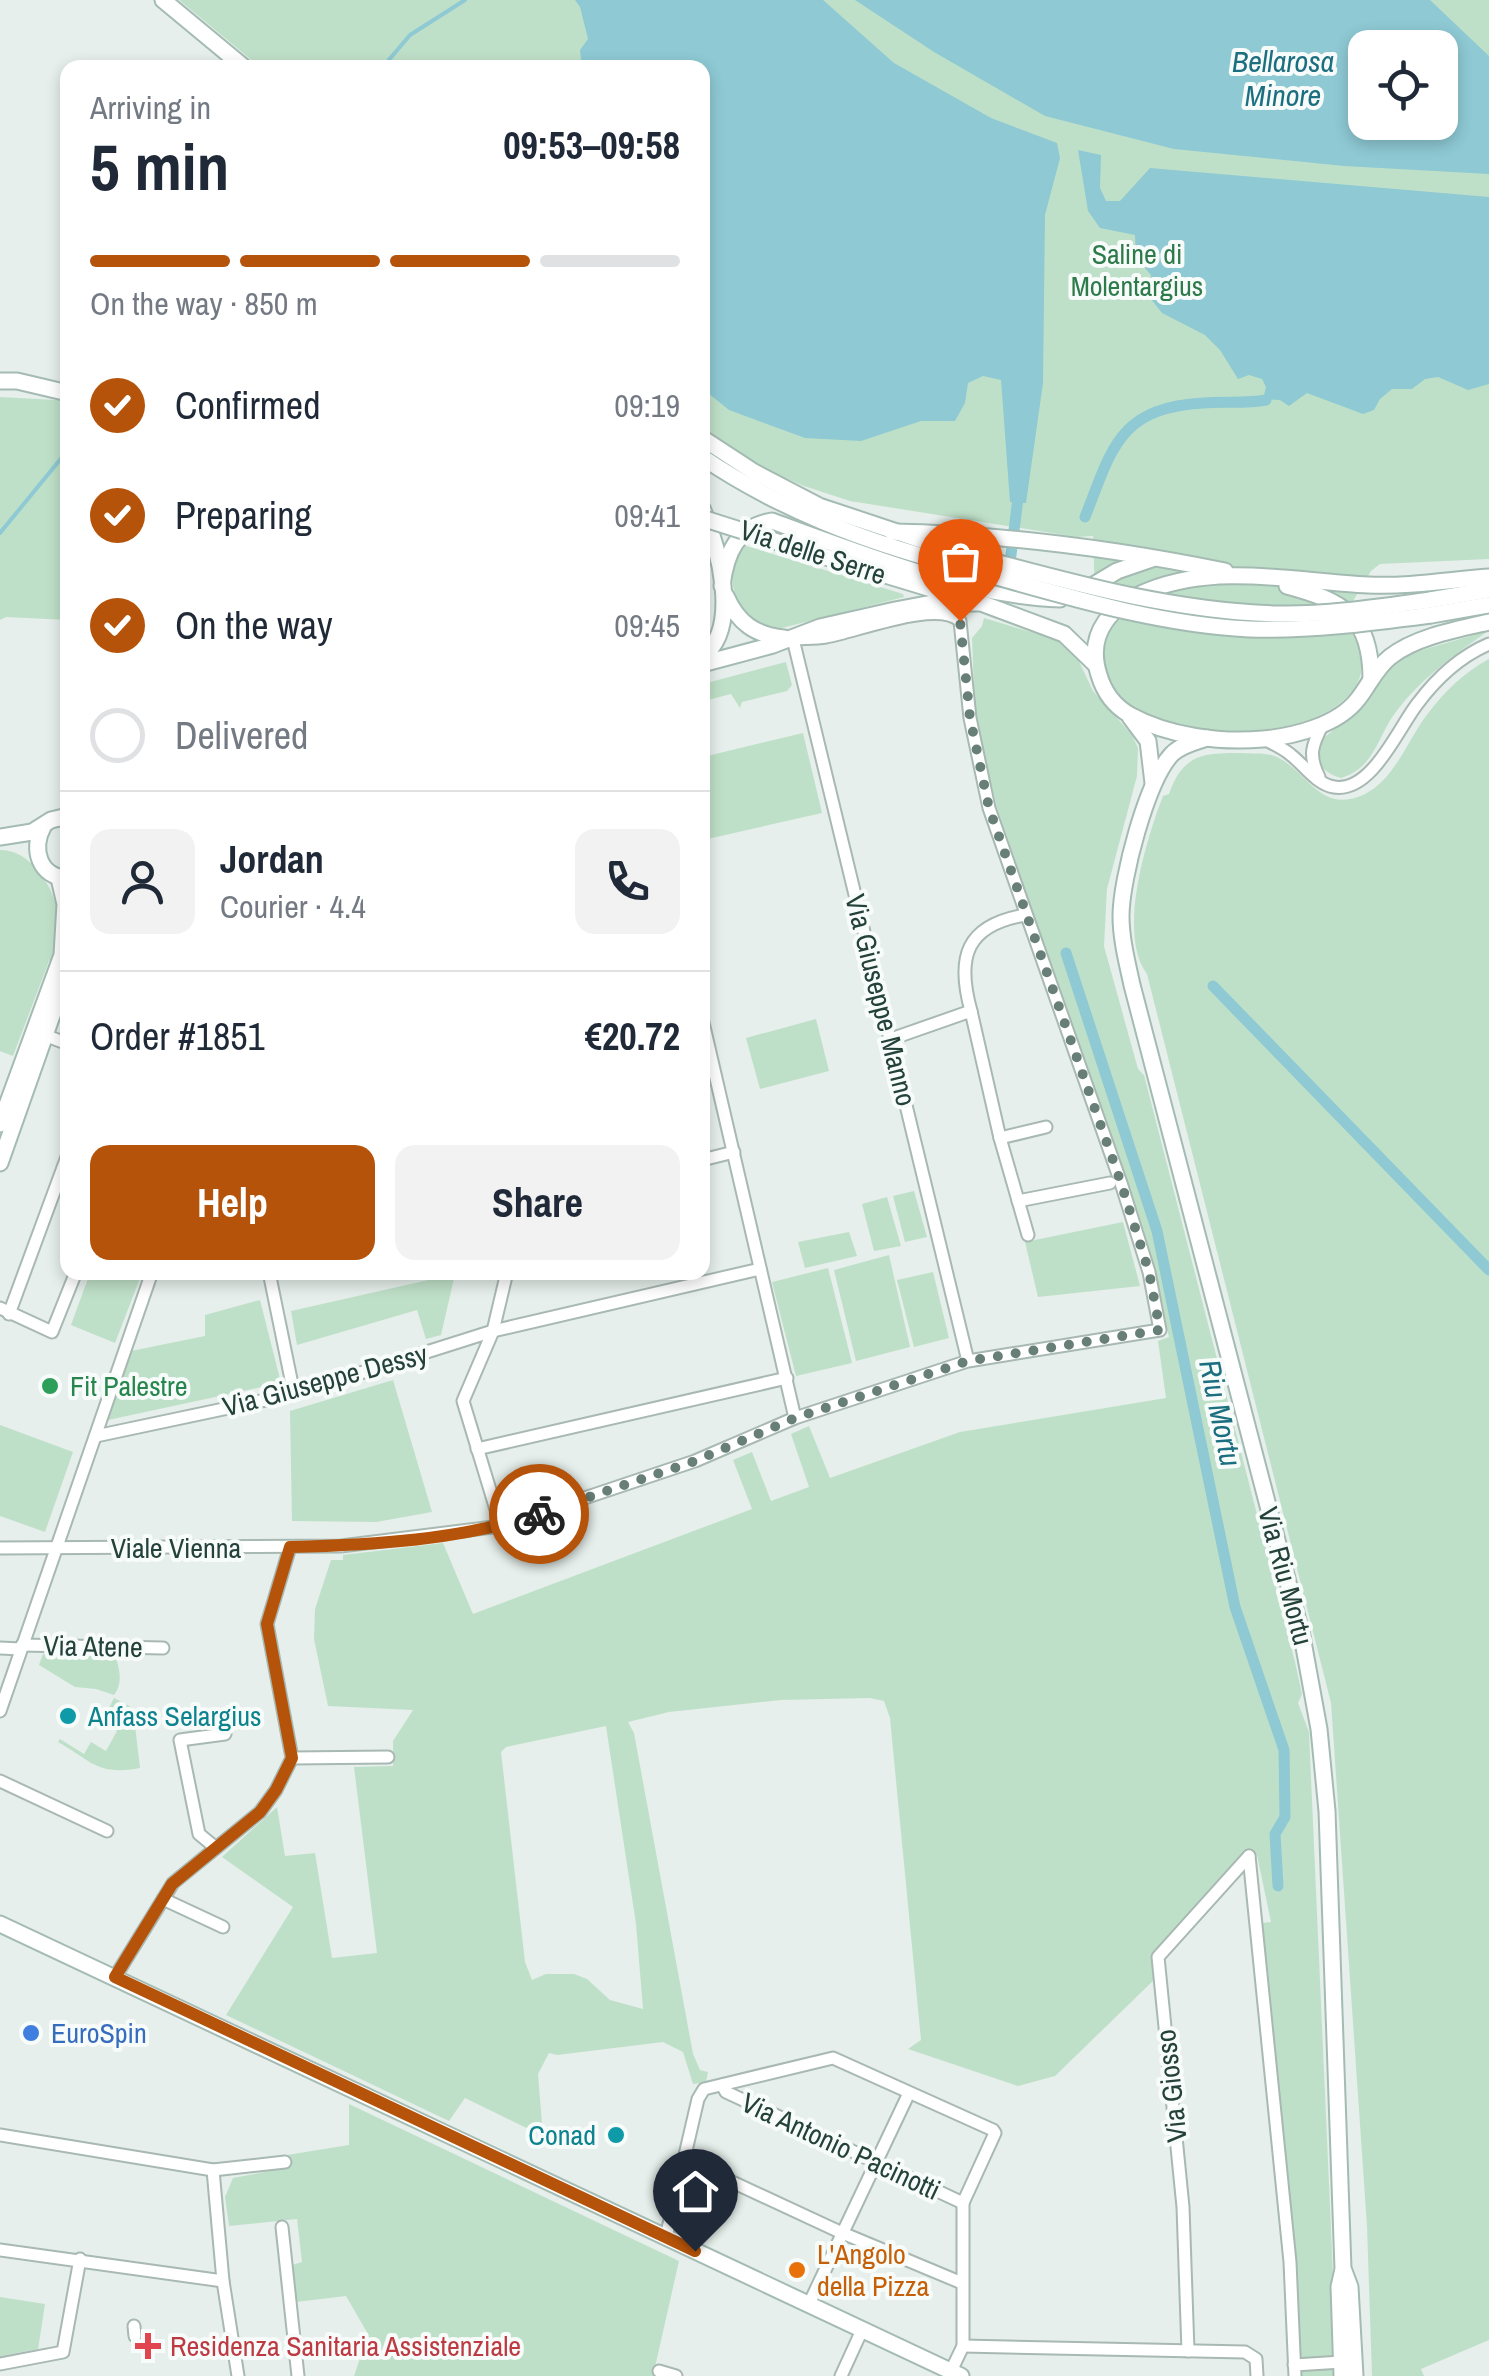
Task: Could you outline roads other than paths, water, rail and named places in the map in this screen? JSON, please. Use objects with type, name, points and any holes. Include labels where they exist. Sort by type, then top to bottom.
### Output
[{"type":"main road","points":[[163,0],[235,60]]},
{"type":"main road","points":[[0,381],[60,390]]},
{"type":"main road","points":[[0,390],[31,386]]},
{"type":"main road","points":[[710,443],[819,506],[952,557],[1104,605],[1185,622],[1247,628],[1330,628],[1431,608],[1489,590]]},
{"type":"main road","points":[[710,462],[799,513],[856,536],[1163,603],[1253,613],[1322,614],[1489,605]]},
{"type":"main road","name":"Via delle Serre","points":[[710,521],[986,604]]},
{"type":"main road","points":[[710,652],[720,631],[729,550],[742,533],[756,524],[772,522],[867,556],[995,592],[1060,599]]},
{"type":"main road","points":[[710,532],[722,586]]},
{"type":"main road","points":[[892,532],[1030,542],[1157,557],[1254,577],[1334,602],[1358,620],[1368,641],[1371,679]]},
{"type":"main road","points":[[710,659],[793,638],[820,627],[932,603],[1015,606],[1060,599],[1117,571],[1157,557]]},
{"type":"main road","points":[[710,562],[739,620],[765,636],[793,638]]},
{"type":"main road","points":[[1095,664],[1097,635],[1106,618],[1124,602],[1158,587],[1254,577],[1371,585],[1489,576]]},
{"type":"main road","points":[[986,604],[1072,638],[1095,664],[1113,702],[1128,714],[1162,728],[1207,738],[1264,739],[1323,724],[1348,710],[1389,657],[1411,645],[1489,622]]},
{"type":"main road","name":"Via Riu Mortu","points":[[1128,714],[1148,741],[1154,784]]},
{"type":"main road","name":"Via Riu Mortu","points":[[1207,738],[1174,752],[1154,784],[1130,859],[1121,912],[1122,937],[1312,1681],[1326,1810],[1343,2269],[1359,2312],[1364,2376]]},
{"type":"main road","points":[[0,837],[19,836],[60,818]]},
{"type":"main road","points":[[43,826],[36,846],[38,857],[43,866],[60,876]]},
{"type":"main road","points":[[0,837],[24,846],[38,857]]},
{"type":"main road","points":[[0,1124],[60,960]]},
{"type":"main road","points":[[0,1163],[60,996]]},
{"type":"main road","points":[[0,1924],[956,2374]]},
{"type":"main road","name":"Via Riu Mortu","points":[[1342,2369],[1339,2287],[1343,2269]]},
{"type":"main road","name":"Via Riu Mortu","points":[[1351,2296],[1355,2376]]},
{"type":"street","points":[[793,638],[822,638],[924,614],[942,613],[958,618],[970,718],[989,808],[1026,914],[988,926],[968,948],[963,974],[1000,1138],[1028,1236]]},
{"type":"street","name":"Via Giuseppe Manno","points":[[793,638],[968,1361]]},
{"type":"street","points":[[1264,739],[1288,753],[1320,781],[1336,788],[1348,786],[1368,774],[1435,683],[1464,658],[1489,644]]},
{"type":"street","points":[[1320,781],[1311,756],[1312,744],[1323,724]]},
{"type":"street","name":"Viale Vienna","points":[[0,1548],[290,1547],[399,1540],[501,1526],[695,1461],[795,1418],[968,1361],[1160,1330],[1149,1272],[1121,1183],[1026,914]]},
{"type":"street","points":[[891,1039],[971,1011]]},
{"type":"street","points":[[47,1036],[60,1041]]},
{"type":"street","points":[[710,1052],[795,1418]]},
{"type":"street","points":[[1000,1138],[1046,1127]]},
{"type":"street","points":[[710,1158],[734,1152]]},
{"type":"street","points":[[60,1174],[4,1311],[52,1332],[73,1280]]},
{"type":"street","points":[[1018,1201],[1110,1183]]},
{"type":"street","name":"Via Giuseppe Dessy","points":[[96,1436],[294,1394],[494,1331],[760,1269]]},
{"type":"street","points":[[0,1712],[149,1280]]},
{"type":"street","points":[[271,1280],[294,1394]]},
{"type":"street","points":[[501,1526],[463,1401],[494,1331],[505,1280]]},
{"type":"street","points":[[477,1449],[787,1378]]},
{"type":"street","points":[[115,1977],[172,1884],[260,1812],[292,1758],[267,1624],[290,1547]]},
{"type":"street","name":"Via Atene","points":[[0,1648],[163,1648]]},
{"type":"street","points":[[216,1848],[199,1834],[180,1740],[225,1734]]},
{"type":"street","points":[[292,1758],[388,1758]]},
{"type":"street","points":[[0,1781],[107,1830]]},
{"type":"street","name":"Via Giosso","points":[[1188,2351],[1183,2207],[1158,1956],[1250,1856],[1290,2262],[1294,2370]]},
{"type":"street","points":[[163,1899],[223,1927]]},
{"type":"street","points":[[666,2237],[700,2092],[833,2058],[909,2093],[995,2134],[963,2203],[963,2346],[956,2374]]},
{"type":"street","name":"Via Antonio Pacinotti","points":[[722,2085],[726,2092],[963,2203]]},
{"type":"street","points":[[808,2304],[909,2093]]},
{"type":"street","points":[[0,2134],[214,2170],[284,2162]]},
{"type":"street","points":[[686,2160],[840,2232],[962,2282]]},
{"type":"street","points":[[214,2170],[223,2281],[238,2376]]},
{"type":"street","points":[[282,2228],[298,2376]]},
{"type":"street","points":[[0,2250],[223,2281]]},
{"type":"street","points":[[0,2364],[63,2352],[80,2259]]},
{"type":"street","points":[[841,2376],[862,2330]]},
{"type":"street","points":[[963,2346],[1250,2354],[1257,2362],[1257,2376]]},
{"type":"street","points":[[1294,2370],[1342,2369]]},
{"type":"street","points":[[660,2371],[676,2376]]},
{"type":"water","points":[[575,0],[823,0],[894,63],[991,118],[1057,143],[1060,158],[1045,215],[1043,383],[1026,503],[1010,502],[1001,380],[983,376],[968,383],[965,403],[955,421],[921,421],[861,441],[805,438],[729,410],[710,395],[710,60],[581,60],[580,50],[588,39]]},
{"type":"water","name":"Bellarosa Minore","points":[[855,0],[1430,0],[1489,56],[1489,174],[1344,166],[1174,149],[1045,116],[934,52]]},
{"type":"water","points":[[1078,150],[1101,155],[1100,188],[1106,201],[1120,201],[1150,168],[1489,197],[1489,384],[1468,390],[1438,377],[1425,379],[1412,389],[1392,389],[1374,410],[1363,414],[1307,393],[1289,406],[1280,400],[1263,399],[1266,387],[1262,379],[1249,375],[1238,379],[1205,335],[1162,313],[1151,299],[1151,275],[1136,258],[1135,235],[1100,228],[1088,211]]},
{"type":"waterway","points":[[389,60],[410,35],[465,0]]},
{"type":"waterway","points":[[1085,517],[1112,452],[1135,423],[1175,407],[1266,400]]},
{"type":"waterway","points":[[0,533],[60,460]]},
{"type":"waterway","name":"Riu Mortu","points":[[1009,571],[1019,490]]},
{"type":"waterway","name":"Riu Mortu","points":[[1066,953],[1157,1231],[1235,1607],[1284,1750],[1285,1817],[1275,1834],[1278,1886]]},
{"type":"waterway","points":[[1213,986],[1489,1270]]},
{"type":"place","name":"Fit Palestre","points":[[50,1386]]},
{"type":"place","name":"Anfass Selargius","points":[[68,1716]]},
{"type":"place","name":"EuroSpin","points":[[31,2033]]},
{"type":"place","name":"Conad","points":[[616,2135]]},
{"type":"place","name":"L'Angolo della Pizza","points":[[797,2270]]},
{"type":"place","name":"Residenza Sanitaria Assistenziale","points":[[148,2346]]},
{"type":"park label","name":"Saline di Molentargius","points":[[1137,270]]}]
